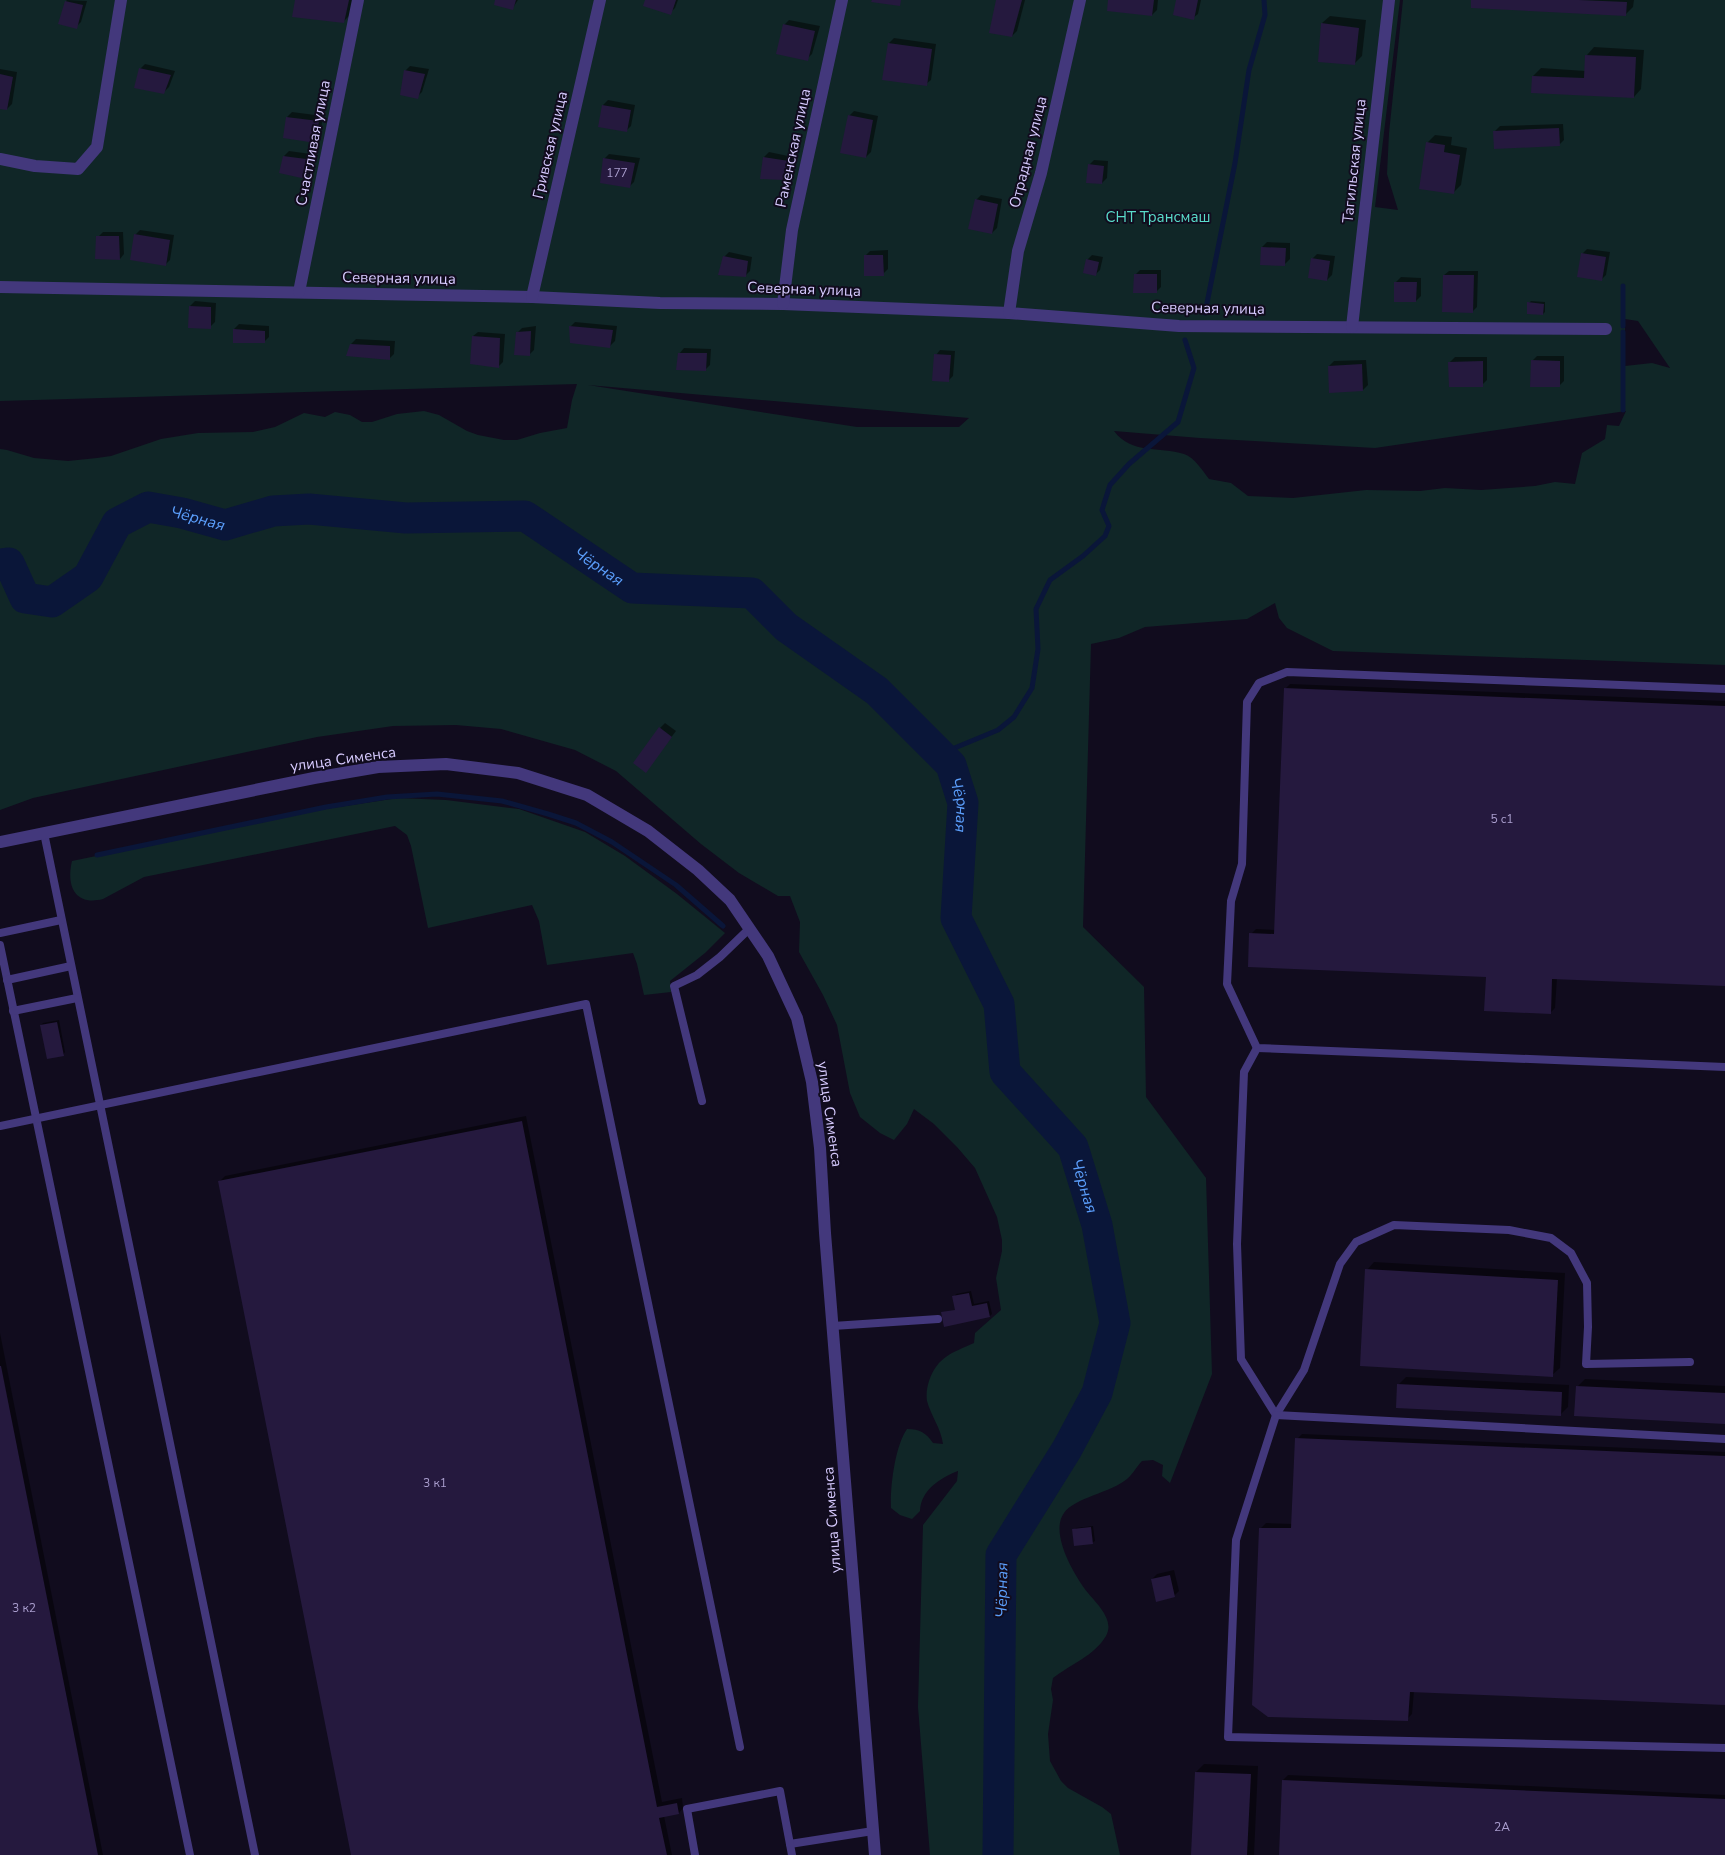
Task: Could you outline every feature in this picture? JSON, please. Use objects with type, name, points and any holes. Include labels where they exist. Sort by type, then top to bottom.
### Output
[{"type":"street","points":[[0,159],[35,166],[78,169],[97,147],[121,0]]},
{"type":"street","name":"Счастливая улица","points":[[299,292],[358,0]]},
{"type":"street","name":"Гривская улица","points":[[532,297],[600,0]]},
{"type":"street","name":"Раменская улица","points":[[783,304],[792,230],[842,0]]},
{"type":"street","name":"Отрадная улица","points":[[1009,313],[1018,251],[1042,173],[1080,0]]},
{"type":"street","name":"Тагильская улица","points":[[1352,326],[1389,0]]},
{"type":"street","name":"Северная улица","points":[[0,287],[532,297],[660,303],[783,304],[1009,313],[1179,326],[1606,329]]},
{"type":"street","name":"улица Сименса","points":[[0,842],[304,780],[378,767],[446,764],[518,773],[587,795],[648,831],[698,870],[730,900],[768,956],[797,1018],[812,1082],[820,1148],[875,1855]]},
{"type":"lane","points":[[1257,1048],[1227,984],[1231,901],[1242,864],[1247,702],[1259,683],[1287,672],[1725,689]]},
{"type":"lane","points":[[44,833],[255,1855]]},
{"type":"lane","points":[[0,933],[61,920]]},
{"type":"lane","points":[[702,1101],[674,986],[697,975],[720,957],[750,928]]},
{"type":"lane","points":[[0,945],[190,1855]]},
{"type":"lane","points":[[7,980],[71,966]]},
{"type":"lane","points":[[14,1011],[77,998]]},
{"type":"lane","points":[[0,1126],[586,1004],[740,1747]]},
{"type":"lane","points":[[1257,1048],[1725,1067]]},
{"type":"lane","points":[[1257,1048],[1244,1072],[1237,1244],[1241,1359],[1276,1415]]},
{"type":"lane","points":[[1690,1362],[1586,1364],[1588,1327],[1587,1284],[1571,1253],[1551,1238],[1509,1230],[1394,1225],[1356,1242],[1340,1264],[1304,1370],[1276,1415],[1236,1540],[1228,1737],[1725,1748]]},
{"type":"lane","points":[[833,1326],[938,1319]]},
{"type":"lane","points":[[1276,1415],[1725,1439]]},
{"type":"lane","points":[[695,1855],[687,1809],[780,1791],[792,1855]]},
{"type":"lane","points":[[790,1844],[873,1830]]},
{"type":"green space","name":"СНТ Трансмаш","points":[[0,0],[1400,0],[1375,207],[1398,210],[1387,174],[1389,133],[1403,0],[1725,0],[1725,665],[1333,651],[1287,628],[1279,618],[1275,603],[1247,619],[1145,627],[1119,638],[1091,644],[1083,927],[1144,987],[1146,1097],[1206,1178],[1212,1374],[1170,1483],[1162,1476],[1163,1465],[1153,1460],[1142,1461],[1129,1477],[1120,1484],[1084,1499],[1069,1508],[1064,1513],[1060,1522],[1062,1543],[1071,1566],[1083,1586],[1107,1618],[1108,1630],[1106,1636],[1095,1649],[1053,1678],[1051,1689],[1053,1700],[1048,1734],[1050,1761],[1061,1781],[1068,1788],[1111,1814],[1120,1855],[930,1855],[918,1707],[923,1525],[957,1481],[958,1471],[938,1481],[928,1491],[921,1504],[920,1511],[912,1519],[900,1515],[891,1508],[892,1478],[899,1446],[907,1429],[925,1434],[933,1443],[943,1444],[927,1401],[928,1383],[941,1361],[952,1353],[974,1343],[975,1333],[1001,1310],[996,1278],[1002,1251],[1002,1240],[997,1217],[975,1168],[934,1124],[914,1109],[907,1124],[894,1140],[880,1133],[860,1117],[850,1093],[837,1025],[799,952],[800,922],[790,896],[778,896],[739,873],[701,844],[616,771],[575,750],[501,729],[456,725],[393,726],[317,737],[33,798],[0,810],[0,449],[34,458],[68,461],[97,458],[111,456],[161,439],[198,433],[253,432],[275,427],[304,413],[325,417],[335,412],[350,415],[362,422],[372,422],[397,414],[424,411],[439,415],[478,435],[504,440],[517,440],[567,428],[577,384],[0,401]],"holes":[[[1625,319],[1638,321],[1670,368],[1652,363],[1625,366]],[[588,385],[969,418],[959,427],[857,427]],[[1626,411],[1619,426],[1607,425],[1605,439],[1582,453],[1575,484],[1555,482],[1535,486],[1481,490],[1445,488],[1420,491],[1366,490],[1293,498],[1248,496],[1231,483],[1209,479],[1192,458],[1184,454],[1137,447],[1121,439],[1114,431],[1375,448]]]},
{"type":"green space","points":[[398,798],[446,800],[519,809],[585,832],[625,856],[677,894],[725,933],[705,953],[670,981],[671,992],[644,995],[633,953],[547,965],[539,921],[532,905],[428,928],[411,846],[407,835],[395,826],[144,877],[103,899],[86,900],[79,897],[72,886],[70,870],[72,861],[319,810]]},
{"type":"building","points":[[295,0],[349,0],[344,23],[292,17]]},
{"type":"building","points":[[495,0],[516,0],[513,10],[494,5]]},
{"type":"building","points":[[645,0],[676,0],[671,15],[643,6]]},
{"type":"building","points":[[872,0],[901,0],[900,6],[871,2]]},
{"type":"building","points":[[996,0],[1022,0],[1012,37],[989,33]]},
{"type":"building","points":[[1108,0],[1154,0],[1152,16],[1107,11]]},
{"type":"building","points":[[1176,0],[1198,0],[1194,20],[1173,15]]},
{"type":"building","points":[[1471,0],[1627,2],[1626,16],[1471,8]]},
{"type":"building","points":[[65,1],[83,5],[77,29],[58,24]]},
{"type":"building","points":[[1321,23],[1359,28],[1355,65],[1318,62]]},
{"type":"building","points":[[783,24],[815,31],[808,61],[776,54]]},
{"type":"building","points":[[888,43],[932,49],[927,86],[882,80]]},
{"type":"building","points":[[1585,55],[1636,57],[1634,98],[1531,93],[1532,76],[1584,78]]},
{"type":"building","points":[[139,68],[171,75],[164,94],[134,88]]},
{"type":"building","points":[[404,70],[425,74],[418,99],[400,95]]},
{"type":"building","points":[[0,74],[13,77],[7,110],[0,109]]},
{"type":"building","points":[[602,105],[631,110],[627,132],[598,127]]},
{"type":"building","points":[[848,115],[873,120],[866,158],[840,153]]},
{"type":"building","points":[[286,117],[319,121],[316,143],[283,138]]},
{"type":"building","points":[[1559,128],[1560,146],[1494,149],[1493,131]]},
{"type":"building","points":[[1426,142],[1445,145],[1444,152],[1460,155],[1454,194],[1419,189]]},
{"type":"building","points":[[283,156],[314,160],[306,179],[279,173]]},
{"type":"building","points":[[763,157],[789,161],[783,180],[760,179]]},
{"type":"building","points":[[603,158],[635,163],[630,188],[600,183]]},
{"type":"building","points":[[1088,164],[1104,166],[1102,184],[1086,183]]},
{"type":"building","points":[[975,199],[998,204],[992,234],[968,229]]},
{"type":"building","points":[[134,234],[170,240],[166,266],[130,260]]},
{"type":"building","points":[[96,236],[119,236],[120,260],[95,259]]},
{"type":"building","points":[[1261,247],[1286,248],[1285,266],[1260,265]]},
{"type":"building","points":[[1581,253],[1606,257],[1602,281],[1577,277]]},
{"type":"building","points":[[864,255],[883,255],[884,276],[864,276]]},
{"type":"building","points":[[723,256],[748,261],[746,277],[718,275]]},
{"type":"building","points":[[1311,258],[1330,261],[1327,281],[1308,278]]},
{"type":"building","points":[[1086,259],[1099,262],[1096,276],[1083,273]]},
{"type":"building","points":[[1134,274],[1157,274],[1157,293],[1133,293]]},
{"type":"building","points":[[1443,275],[1474,275],[1473,313],[1442,312]]},
{"type":"building","points":[[1394,282],[1417,282],[1416,302],[1394,302]]},
{"type":"building","points":[[1527,302],[1544,304],[1543,315],[1527,314]]},
{"type":"building","points":[[189,306],[211,307],[211,329],[188,328]]},
{"type":"building","points":[[569,326],[613,330],[610,348],[570,343]]},
{"type":"building","points":[[233,329],[265,331],[265,343],[233,343]]},
{"type":"building","points":[[531,331],[530,356],[514,355],[516,332]]},
{"type":"building","points":[[472,336],[500,338],[499,368],[470,364]]},
{"type":"building","points":[[350,344],[390,346],[390,360],[346,356]]},
{"type":"building","points":[[678,353],[707,353],[706,371],[676,370]]},
{"type":"building","points":[[934,354],[951,355],[949,382],[932,381]]},
{"type":"building","points":[[1531,360],[1560,361],[1560,387],[1530,387]]},
{"type":"building","points":[[1483,361],[1483,387],[1449,387],[1448,362]]},
{"type":"building","points":[[1362,364],[1363,391],[1329,393],[1328,366]]},
{"type":"building","points":[[1284,688],[1725,706],[1725,986],[1552,979],[1551,1014],[1484,1011],[1486,977],[1248,967],[1249,933],[1274,934]]},
{"type":"building","points":[[659,727],[672,737],[646,773],[633,763]]},
{"type":"building","points":[[57,1022],[64,1056],[47,1059],[40,1025]]},
{"type":"building","points":[[522,1121],[657,1807],[677,1803],[679,1814],[659,1818],[667,1855],[351,1855],[218,1181]]},
{"type":"building","points":[[1365,1269],[1558,1280],[1553,1377],[1360,1366]]},
{"type":"building","points":[[969,1293],[972,1306],[987,1303],[990,1317],[944,1327],[941,1312],[955,1310],[952,1296]]},
{"type":"building","points":[[1,1366],[98,1855],[0,1855]]},
{"type":"building","points":[[1397,1384],[1562,1392],[1561,1416],[1396,1408]]},
{"type":"building","points":[[1576,1386],[1725,1393],[1725,1424],[1574,1416]]},
{"type":"building","points":[[1295,1438],[1725,1456],[1725,1705],[1410,1692],[1408,1721],[1268,1717],[1252,1705],[1259,1528],[1291,1528]]},
{"type":"building","points":[[1091,1527],[1093,1544],[1074,1546],[1072,1529]]},
{"type":"building","points":[[1170,1575],[1175,1597],[1156,1602],[1151,1579]]},
{"type":"building","points":[[1195,1772],[1251,1774],[1247,1855],[1191,1855]]},
{"type":"building","points":[[1282,1780],[1725,1799],[1725,1855],[1279,1855]]},
{"type":"waterway","points":[[1205,313],[1235,163],[1249,70],[1265,15],[1264,0]]},
{"type":"waterway","points":[[1623,286],[1623,326]]},
{"type":"waterway","points":[[1623,332],[1623,410]]},
{"type":"waterway","points":[[940,754],[998,730],[1014,717],[1032,688],[1038,649],[1036,609],[1050,580],[1083,556],[1105,536],[1109,526],[1102,510],[1110,485],[1129,464],[1178,422],[1194,368],[1185,340]]},
{"type":"waterway","name":"Чёрная","points":[[0,564],[9,563],[25,598],[52,602],[88,577],[117,523],[148,507],[182,513],[225,525],[273,511],[309,509],[406,518],[525,516],[632,588],[752,593],[786,627],[877,691],[951,765],[963,803],[956,918],[999,1004],[1005,1072],[1073,1147],[1097,1225],[1115,1323],[1097,1393],[1067,1449],[1001,1555],[998,1855]]},
{"type":"waterway","points":[[97,855],[326,807],[387,797],[437,794],[502,801],[576,823],[612,842],[676,885],[723,926]]}]
